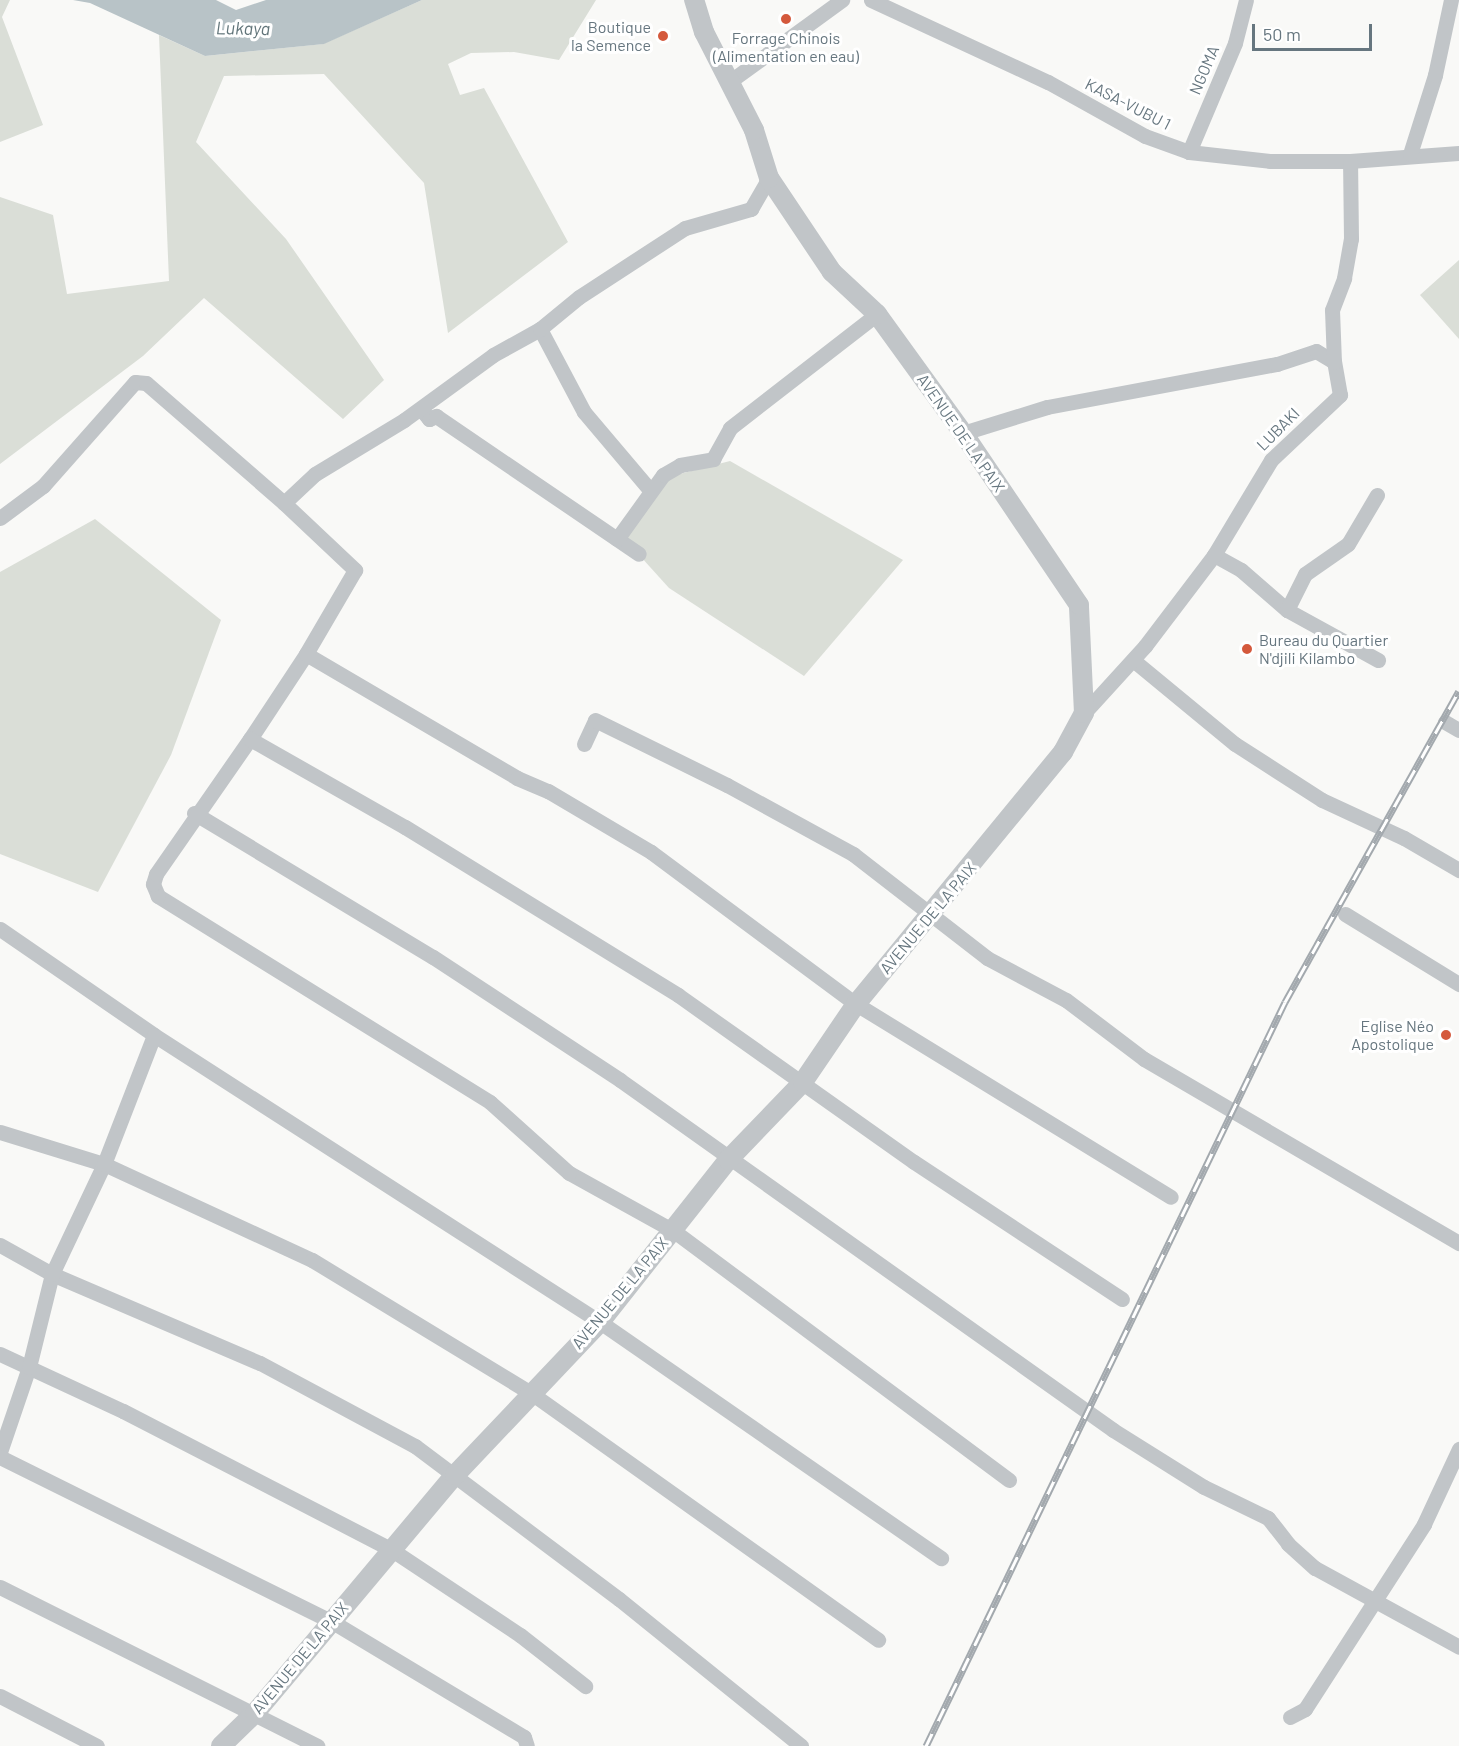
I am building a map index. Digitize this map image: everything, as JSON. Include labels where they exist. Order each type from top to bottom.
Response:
[{"type":"street","name":"AVENUE DE LA PAIX","points":[[221,1746],[255,1713],[455,1475],[600,1322],[728,1160],[803,1082],[856,1004],[1063,752],[1084,713],[1079,605],[963,433],[877,314],[832,272],[769,178],[754,130],[729,82],[694,0]]},
{"type":"street","points":[[729,82],[842,0]]},
{"type":"street","name":"KASA-VUBU 1","points":[[871,0],[1048,82],[1145,136],[1189,152],[1270,161],[1350,161],[1410,154],[1457,154]]},
{"type":"street","name":"NGOMA","points":[[1189,152],[1235,43],[1246,0]]},
{"type":"street","points":[[1410,154],[1435,75],[1451,0]]},
{"type":"street","name":"LUBAKI","points":[[1084,713],[1133,660],[1214,555],[1271,460],[1340,395],[1334,362],[1333,303],[1344,278],[1351,239],[1350,161]]},
{"type":"street","points":[[284,503],[315,474],[421,409],[493,355],[540,329],[579,297],[685,228],[751,208],[769,178]]},
{"type":"street","points":[[617,539],[650,490],[663,475],[680,465],[713,459],[730,428],[877,314]]},
{"type":"street","points":[[540,329],[584,412],[650,490]]},
{"type":"street","points":[[963,433],[1047,407],[1277,364],[1316,351],[1334,362]]},
{"type":"street","points":[[0,518],[43,486],[135,382],[146,383],[284,503],[355,570],[306,654],[250,739],[194,813],[156,874],[153,884],[158,896],[490,1102],[569,1173],[672,1230],[1009,1480]]},
{"type":"street","points":[[421,409],[429,419],[436,416],[639,554]]},
{"type":"street","points":[[1287,610],[1305,574],[1346,546],[1377,495]]},
{"type":"street","points":[[1214,555],[1240,570],[1287,610],[1378,660]]},
{"type":"street","points":[[306,654],[517,778],[548,791],[651,852],[856,1004],[1171,1197]]},
{"type":"street","points":[[1133,660],[1235,744],[1322,800],[1404,838],[1459,870]]},
{"type":"street","points":[[584,744],[595,720],[727,785],[853,855],[987,958],[1066,1000],[1144,1059],[1459,1243]]},
{"type":"street","points":[[1445,722],[1459,730]]},
{"type":"street","points":[[250,739],[405,826],[678,995],[914,1162],[1122,1299]]},
{"type":"street","points":[[194,813],[433,957],[620,1080],[728,1160],[1113,1430],[1204,1487],[1268,1518],[1288,1544],[1315,1568],[1375,1598],[1459,1647]]},
{"type":"street","points":[[1345,914],[1459,984]]},
{"type":"street","points":[[0,929],[154,1035],[600,1322],[940,1558]]},
{"type":"street","points":[[0,1452],[29,1367],[52,1274],[104,1164],[154,1035]]},
{"type":"street","points":[[0,1132],[104,1164],[312,1260],[531,1393],[878,1640]]},
{"type":"street","points":[[0,1245],[52,1274],[260,1363],[415,1446],[619,1599],[801,1746]]},
{"type":"street","points":[[0,1354],[123,1411],[392,1550],[520,1635],[585,1686]]},
{"type":"street","points":[[1290,1717],[1305,1709],[1424,1524],[1459,1449]]},
{"type":"street","points":[[0,1457],[331,1621],[524,1737],[527,1746]]},
{"type":"street","points":[[0,1587],[317,1746]]},
{"type":"street","points":[[0,1695],[97,1746]]},
{"type":"shaded area","points":[[0,0],[10,0],[2,17],[43,125],[0,142]]},
{"type":"shaded area","points":[[422,0],[596,0],[559,60],[514,52],[471,53],[448,64],[460,95],[484,88],[568,242],[448,333],[424,183],[324,74],[224,76],[196,142],[286,239],[384,380],[343,419],[204,298],[143,356],[0,464],[0,197],[53,215],[67,294],[169,281],[159,35],[205,56],[323,44]]},
{"type":"shaded area","points":[[1459,260],[1459,339],[1420,295]]},
{"type":"shaded area","points":[[730,461],[903,560],[804,676],[669,588],[622,536],[664,478]]},
{"type":"shaded area","points":[[95,519],[221,620],[171,755],[98,892],[0,854],[0,572]]},
{"type":"water","name":"Lukaya","points":[[73,0],[216,0],[236,10],[266,0],[422,0],[324,44],[205,56],[90,3]]},
{"type":"railway","points":[[926,1746],[1285,1002],[1459,691]]},
{"type":"place","name":"Forrage Chinois (Alimentation en eau)","points":[[786,19]]},
{"type":"place","name":"Boutique la Semence","points":[[663,36]]},
{"type":"place","name":"Bureau du Quartier N'djili Kilambo","points":[[1247,649]]},
{"type":"place","name":"Eglise Néo Apostolique","points":[[1446,1035]]}]
